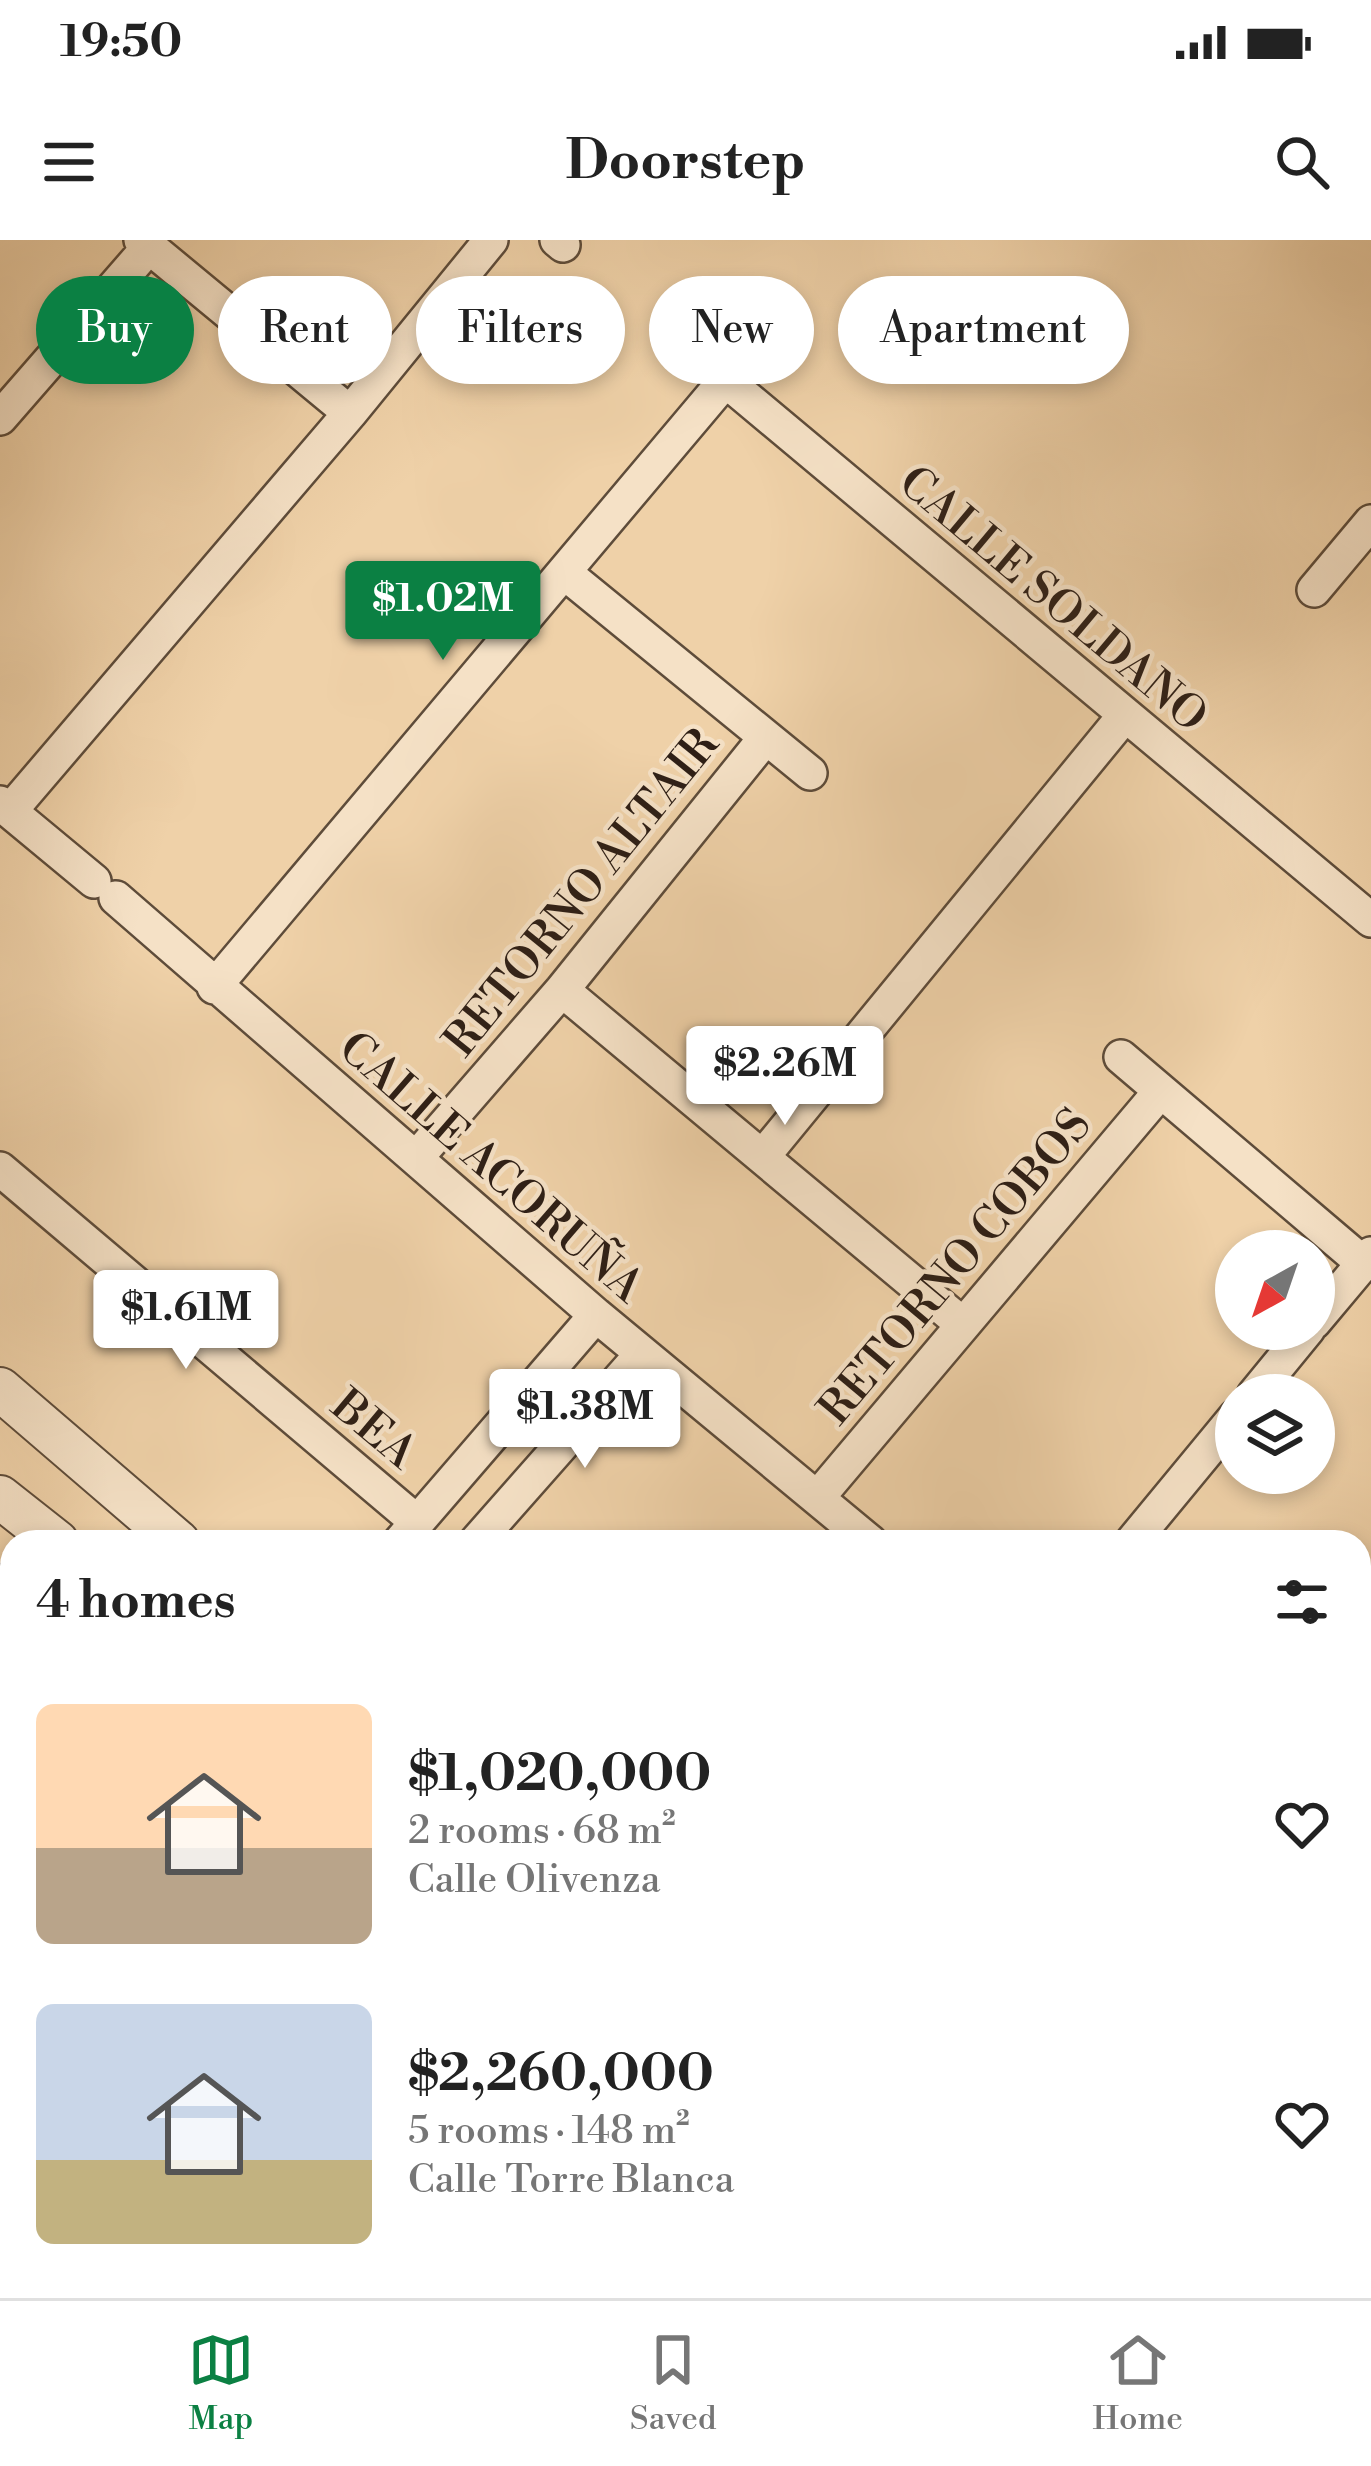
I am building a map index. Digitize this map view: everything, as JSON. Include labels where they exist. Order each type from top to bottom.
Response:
[{"type":"street","points":[[5,807],[350,413],[491,240]]},
{"type":"street","points":[[0,418],[145,243],[350,413]]},
{"type":"street","points":[[214,987],[722,384]]},
{"type":"street","name":"CALLE SOLDANO","points":[[726,384],[1371,920]]},
{"type":"street","points":[[1314,590],[1371,522]]},
{"type":"street","points":[[565,573],[810,773]]},
{"type":"street","points":[[764,1155],[1125,715]]},
{"type":"street","name":"RETORNO ALTAIR","points":[[417,1157],[562,990],[766,737]]},
{"type":"street","name":"CALLE ACORUÑA","points":[[5,807],[417,1157],[596,1316],[856,1530]]},
{"type":"street","points":[[562,990],[961,1323]]},
{"type":"street","points":[[1121,1057],[1159,1093],[1367,1258],[1335,1297]]},
{"type":"street","name":"RETORNO COBOS","points":[[818,1497],[1159,1093]]},
{"type":"street","name":"BEA","points":[[0,1169],[407,1530]]},
{"type":"street","points":[[411,1530],[596,1316]]},
{"type":"street","points":[[1271,1374],[1291,1350]]},
{"type":"street","points":[[487,1530],[642,1354]]},
{"type":"street","points":[[0,1389],[164,1530]]},
{"type":"street","points":[[1142,1530],[1215,1442]]},
{"type":"street","points":[[0,1496],[38,1530]]},
{"type":"street","points":[[1361,2298],[1371,2298]]}]
